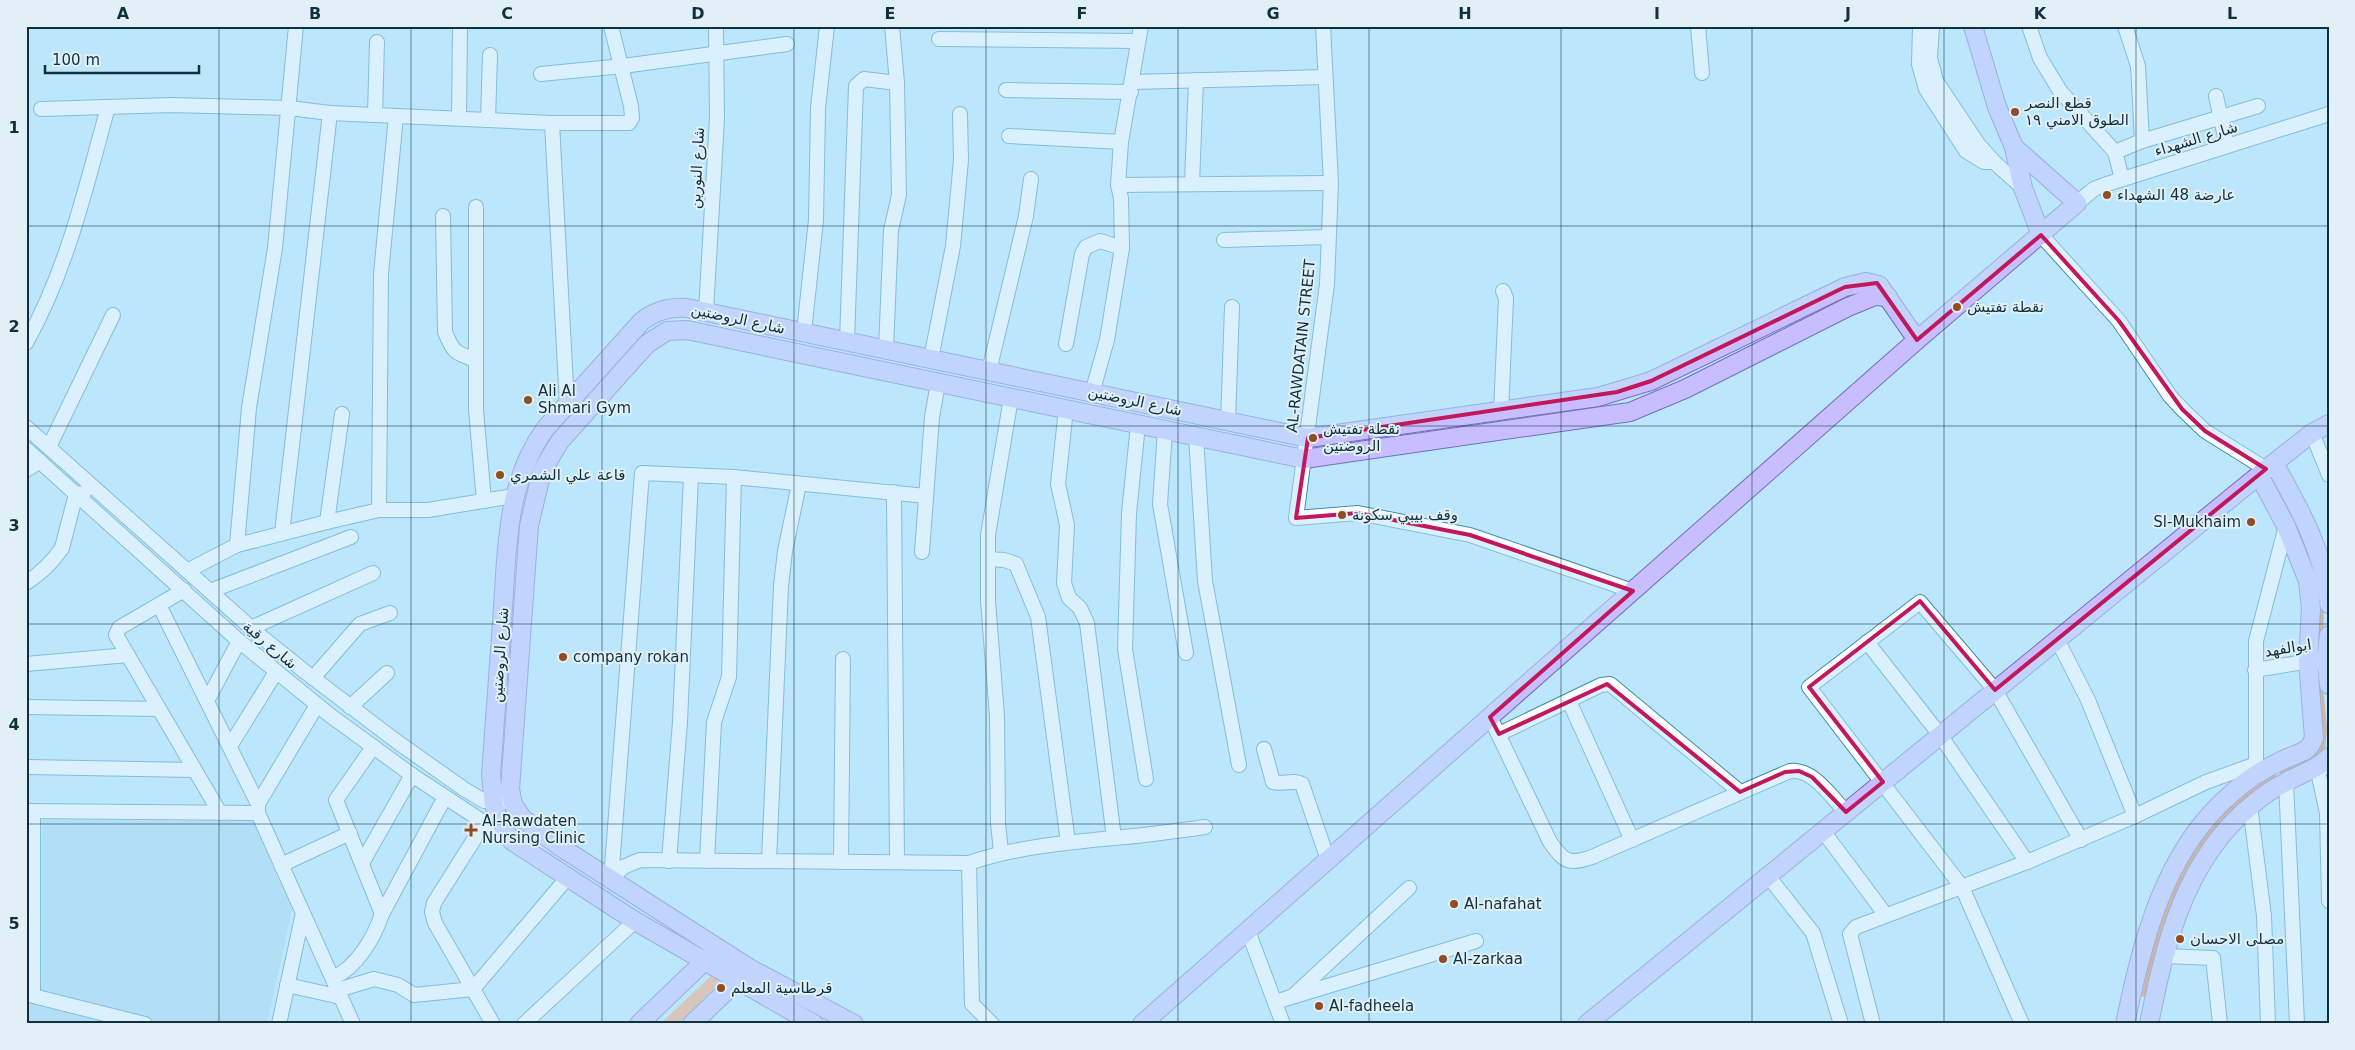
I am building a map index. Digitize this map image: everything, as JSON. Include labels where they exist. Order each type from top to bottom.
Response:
[{"type":"main road","points":[[1973,26],[1997,106],[2014,147],[2023,188],[2041,234]]},
{"type":"main road","points":[[1142,1024],[1917,340],[2077,203],[2014,147]]},
{"type":"main road","name":"شارع الروضتين","points":[[492,795],[507,551],[514,496],[532,449],[545,430],[647,317],[664,309],[688,308],[1308,438],[1598,397],[1651,381],[1854,284],[1874,282],[1888,297]]},
{"type":"main road","name":"شارع الروضتين","points":[[518,813],[510,789],[529,526],[536,489],[546,461],[560,441],[648,344],[667,331],[687,330],[1304,459],[1630,412],[1685,389],[1848,306],[1874,296],[1888,297]]},
{"type":"main road","points":[[1888,297],[1917,340]]},
{"type":"main road","points":[[1587,1024],[2266,469],[2312,432],[2329,424]]},
{"type":"main road","points":[[2125,1024],[2145,941],[2173,869],[2195,832],[2256,769],[2305,750],[2313,741],[2315,734],[2308,661],[2312,620],[2310,593],[2304,569],[2286,526],[2266,469]]},
{"type":"main road","points":[[2266,469],[2316,546],[2325,578],[2329,604]]},
{"type":"main road","points":[[2329,635],[2327,658],[2329,685]]},
{"type":"main road","points":[[2149,1024],[2164,956],[2184,896],[2201,862],[2224,831],[2250,806],[2286,782],[2325,763]]},
{"type":"main road","points":[[509,837],[492,795],[494,792],[500,795],[506,794],[510,789]]},
{"type":"main road","points":[[814,1024],[635,921],[568,878],[509,837],[504,826],[508,818],[518,813],[559,846],[718,948],[750,968],[854,1024]]},
{"type":"main road","points":[[639,1024],[718,948]]},
{"type":"main road","points":[[692,1024],[750,968]]},
{"type":"street","points":[[237,544],[249,408],[275,248],[296,26]]},
{"type":"street","points":[[459,118],[460,26]]},
{"type":"street","points":[[41,109],[171,105],[289,108],[330,113],[552,124],[629,122],[632,118],[631,106],[623,66],[611,26]]},
{"type":"street","name":"شارع النورين","points":[[706,312],[718,52],[716,26]]},
{"type":"street","points":[[804,332],[816,220],[818,108],[827,26]]},
{"type":"street","points":[[886,350],[891,230],[899,194],[897,83],[892,26]]},
{"type":"street","points":[[1092,392],[1107,340],[1122,248],[1121,198],[1118,185],[1121,142],[1141,26]]},
{"type":"street","name":"AL-RAWDATAIN STREET","points":[[1323,26],[1331,183],[1327,284],[1296,518],[1358,513],[1470,535],[1633,591]]},
{"type":"street","points":[[1698,26],[1702,73]]},
{"type":"street","points":[[1920,26],[1919,64],[1926,89],[1966,151],[1984,162],[1994,162]]},
{"type":"street","points":[[1932,26],[1930,58],[1936,81],[1978,144],[1994,162],[2023,188]]},
{"type":"street","points":[[2029,26],[2040,58],[2060,91],[2115,152],[2122,179]]},
{"type":"street","points":[[2125,26],[2138,66],[2142,141]]},
{"type":"street","points":[[939,39],[1138,41]]},
{"type":"street","points":[[375,115],[377,42]]},
{"type":"street","points":[[541,74],[623,66],[787,44]]},
{"type":"street","points":[[488,120],[490,55]]},
{"type":"street","points":[[1006,90],[1131,87],[1196,80],[1325,77]]},
{"type":"street","points":[[847,341],[856,86],[864,79],[897,83]]},
{"type":"street","points":[[1192,184],[1196,80]]},
{"type":"street","points":[[2216,96],[2227,146]]},
{"type":"street","points":[[2115,152],[2142,141],[2258,106]]},
{"type":"street","points":[[26,342],[55,281],[76,226],[108,107]]},
{"type":"street","points":[[282,533],[330,113]]},
{"type":"street","points":[[931,359],[953,246],[961,160],[960,114]]},
{"type":"street","name":"شارع الشهداء","points":[[2077,203],[2094,189],[2122,179],[2329,114]]},
{"type":"street","points":[[379,510],[381,274],[396,116]]},
{"type":"street","points":[[552,124],[567,405]]},
{"type":"street","points":[[1009,136],[1121,142]]},
{"type":"street","points":[[989,371],[1026,216],[1031,179]]},
{"type":"street","points":[[1118,185],[1331,183]]},
{"type":"street","points":[[476,207],[476,410],[484,501]]},
{"type":"street","points":[[443,216],[445,332],[452,349],[459,355],[476,360]]},
{"type":"street","points":[[2041,234],[2119,321],[2164,388],[2182,409],[2205,430],[2266,469]]},
{"type":"street","points":[[1224,240],[1328,237]]},
{"type":"street","points":[[1066,344],[1082,254],[1086,247],[1100,241],[1122,248]]},
{"type":"street","points":[[1500,412],[1506,298],[1503,291]]},
{"type":"street","points":[[1228,421],[1232,307]]},
{"type":"street","points":[[49,447],[113,315]]},
{"type":"street","points":[[922,552],[932,417],[938,383]]},
{"type":"street","points":[[1001,852],[998,823],[997,716],[988,601],[988,559],[989,526],[1011,398]]},
{"type":"street","points":[[1066,410],[1058,484],[1067,525],[1064,583],[1069,598],[1080,608],[1087,624],[1114,838]]},
{"type":"street","points":[[327,522],[342,414]]},
{"type":"street","points":[[1138,424],[1129,513],[1125,649],[1146,779]]},
{"type":"street","name":"شارع رقية","points":[[26,427],[251,628],[313,678],[396,741],[470,793],[484,801],[492,795],[518,813]]},
{"type":"street","points":[[1165,430],[1160,504],[1186,654]]},
{"type":"street","points":[[2312,432],[2329,475]]},
{"type":"street","points":[[1196,437],[1205,581],[1239,765]]},
{"type":"street","name":"شارع رقية","points":[[26,449],[239,640],[317,706],[384,756],[444,797],[509,837]]},
{"type":"street","points":[[26,470],[40,461]]},
{"type":"street","points":[[611,880],[642,474],[734,477],[926,496]]},
{"type":"street","points":[[669,861],[680,722],[691,476]]},
{"type":"street","points":[[707,861],[714,722],[729,677],[734,477]]},
{"type":"street","points":[[26,583],[46,569],[62,548],[76,494],[86,491],[87,481]]},
{"type":"street","points":[[769,861],[781,586],[785,551],[799,484]]},
{"type":"street","points":[[894,492],[897,862]]},
{"type":"street","points":[[187,571],[237,544],[379,510],[428,510],[514,496]]},
{"type":"street","points":[[108,524],[107,518],[109,513],[115,510],[121,511]]},
{"type":"street","points":[[1873,1024],[1850,934],[1862,923],[1962,888],[2081,840],[2206,782],[2256,769],[2256,642],[2258,626],[2286,526]]},
{"type":"street","points":[[210,591],[351,537]]},
{"type":"street","points":[[988,559],[1004,560],[1016,564],[1038,617],[1068,842]]},
{"type":"street","points":[[251,628],[372,573]]},
{"type":"street","points":[[184,590],[117,630],[116,636],[220,813]]},
{"type":"street","points":[[2022,1024],[1962,888],[1809,687],[1920,602],[1995,690],[2081,840]]},
{"type":"street","points":[[159,605],[230,746],[281,865],[353,1024]]},
{"type":"street","points":[[313,678],[360,624],[390,613]]},
{"type":"street","points":[[2057,639],[2088,700],[2135,816]]},
{"type":"street","points":[[207,701],[239,640]]},
{"type":"street","points":[[1867,642],[1940,735],[2027,862]]},
{"type":"street","points":[[26,664],[128,656]]},
{"type":"street","name":"ابوالفهد","points":[[2255,670],[2327,658]]},
{"type":"street","points":[[840,862],[843,659]]},
{"type":"street","points":[[230,746],[276,672]]},
{"type":"street","points":[[350,707],[387,673]]},
{"type":"street","points":[[1498,734],[1604,684],[1610,684],[1740,792]]},
{"type":"street","points":[[1569,701],[1632,840]]},
{"type":"street","points":[[258,809],[317,706]]},
{"type":"street","points":[[26,707],[159,709]]},
{"type":"street","points":[[1490,717],[1550,842],[1562,857],[1572,862],[1581,861],[1632,840],[1785,772],[1799,771],[1812,777],[1846,812]]},
{"type":"street","points":[[384,756],[391,757],[396,753],[398,747],[396,741]]},
{"type":"street","points":[[373,748],[336,800],[382,914]]},
{"type":"street","points":[[1264,749],[1273,782],[1279,784],[1299,782],[1302,784],[1328,860]]},
{"type":"street","points":[[2325,763],[2329,901]]},
{"type":"street","points":[[26,767],[194,770]]},
{"type":"street","points":[[362,863],[412,775]]},
{"type":"street","points":[[2286,782],[2296,1024]]},
{"type":"street","points":[[337,988],[340,975],[366,948],[376,931],[382,914],[444,797]]},
{"type":"street","points":[[2250,806],[2264,916],[2268,1024]]},
{"type":"street","points":[[146,1024],[33,996],[30,920],[30,811],[220,813],[258,809]]},
{"type":"street","points":[[485,822],[432,908],[435,922],[493,1024]]},
{"type":"street","points":[[611,880],[618,871],[634,862],[969,863],[1001,852],[1035,849],[1068,842],[1205,827]]},
{"type":"street","points":[[1823,831],[1885,914]]},
{"type":"street","points":[[281,865],[350,833]]},
{"type":"street","points":[[969,863],[972,1004],[992,1024]]},
{"type":"street","points":[[1768,876],[1812,933],[1841,1024]]},
{"type":"street","points":[[287,985],[337,988],[374,979],[398,985],[414,995],[473,989],[568,878]]},
{"type":"street","points":[[1290,998],[1409,888]]},
{"type":"street","points":[[279,1024],[303,913]]},
{"type":"street","points":[[524,1024],[635,921]]},
{"type":"street","points":[[1248,931],[1283,1024]]},
{"type":"street","points":[[1275,1002],[1476,941]]},
{"type":"street","points":[[2164,956],[2213,958],[2220,1024]]},
{"type":"highlighted area","points":[[2041,235],[2119,321],[2182,409],[2205,431],[2266,469],[1995,690],[1920,601],[1809,687],[1883,782],[1846,812],[1812,777],[1799,771],[1785,772],[1740,792],[1607,684],[1499,734],[1490,717],[1633,591],[1470,535],[1358,513],[1296,518],[1308,438],[1617,392],[1651,381],[1845,287],[1877,283],[1917,340]]},
{"type":"shaded area","points":[[2281,490],[2311,548],[2324,608],[2323,651],[2317,652],[2316,580],[2313,569],[2276,492]]},
{"type":"shaded area","points":[[2321,664],[2327,729],[2325,750],[2317,757],[2281,775],[2278,769],[2308,755],[2316,665]]},
{"type":"shaded area","points":[[2274,772],[2277,777],[2223,822],[2202,846],[2172,909],[2146,997],[2139,996],[2162,915],[2186,857],[2212,821],[2243,794]]},
{"type":"shaded area","points":[[42,820],[255,821],[292,909],[267,1024],[26,1024],[26,997],[39,994]]},
{"type":"shaded area","points":[[711,976],[718,979],[716,986],[678,1024],[660,1024]]},
{"type":"place","name":"قطع النصر الطوق الامني ۱۹","points":[[2015,112]]},
{"type":"place","name":"عارضة 48 الشهداء","points":[[2107,195]]},
{"type":"place","name":"نقطة تفتيش","points":[[1957,307]]},
{"type":"place","name":"Ali Al Shmari Gym","points":[[528,400]]},
{"type":"place","name":"نقطة تفتيش الروضتين","points":[[1313,438]]},
{"type":"place","name":"قاعة علي الشمري","points":[[500,475]]},
{"type":"place","name":"وقف بيبي سكونة","points":[[1342,515]]},
{"type":"place","name":"Sl-Mukhaim","points":[[2251,522]]},
{"type":"place","name":"company rokan","points":[[563,657]]},
{"type":"place","name":"Al-Rawdaten Nursing Clinic","points":[[471,830]]},
{"type":"place","name":"Al-nafahat","points":[[1454,904]]},
{"type":"place","name":"مصلى الاحسان","points":[[2180,939]]},
{"type":"place","name":"Al-zarkaa","points":[[1443,959]]},
{"type":"place","name":"قرطاسية المعلم","points":[[721,988]]},
{"type":"place","name":"Al-fadheela","points":[[1319,1006]]}]
